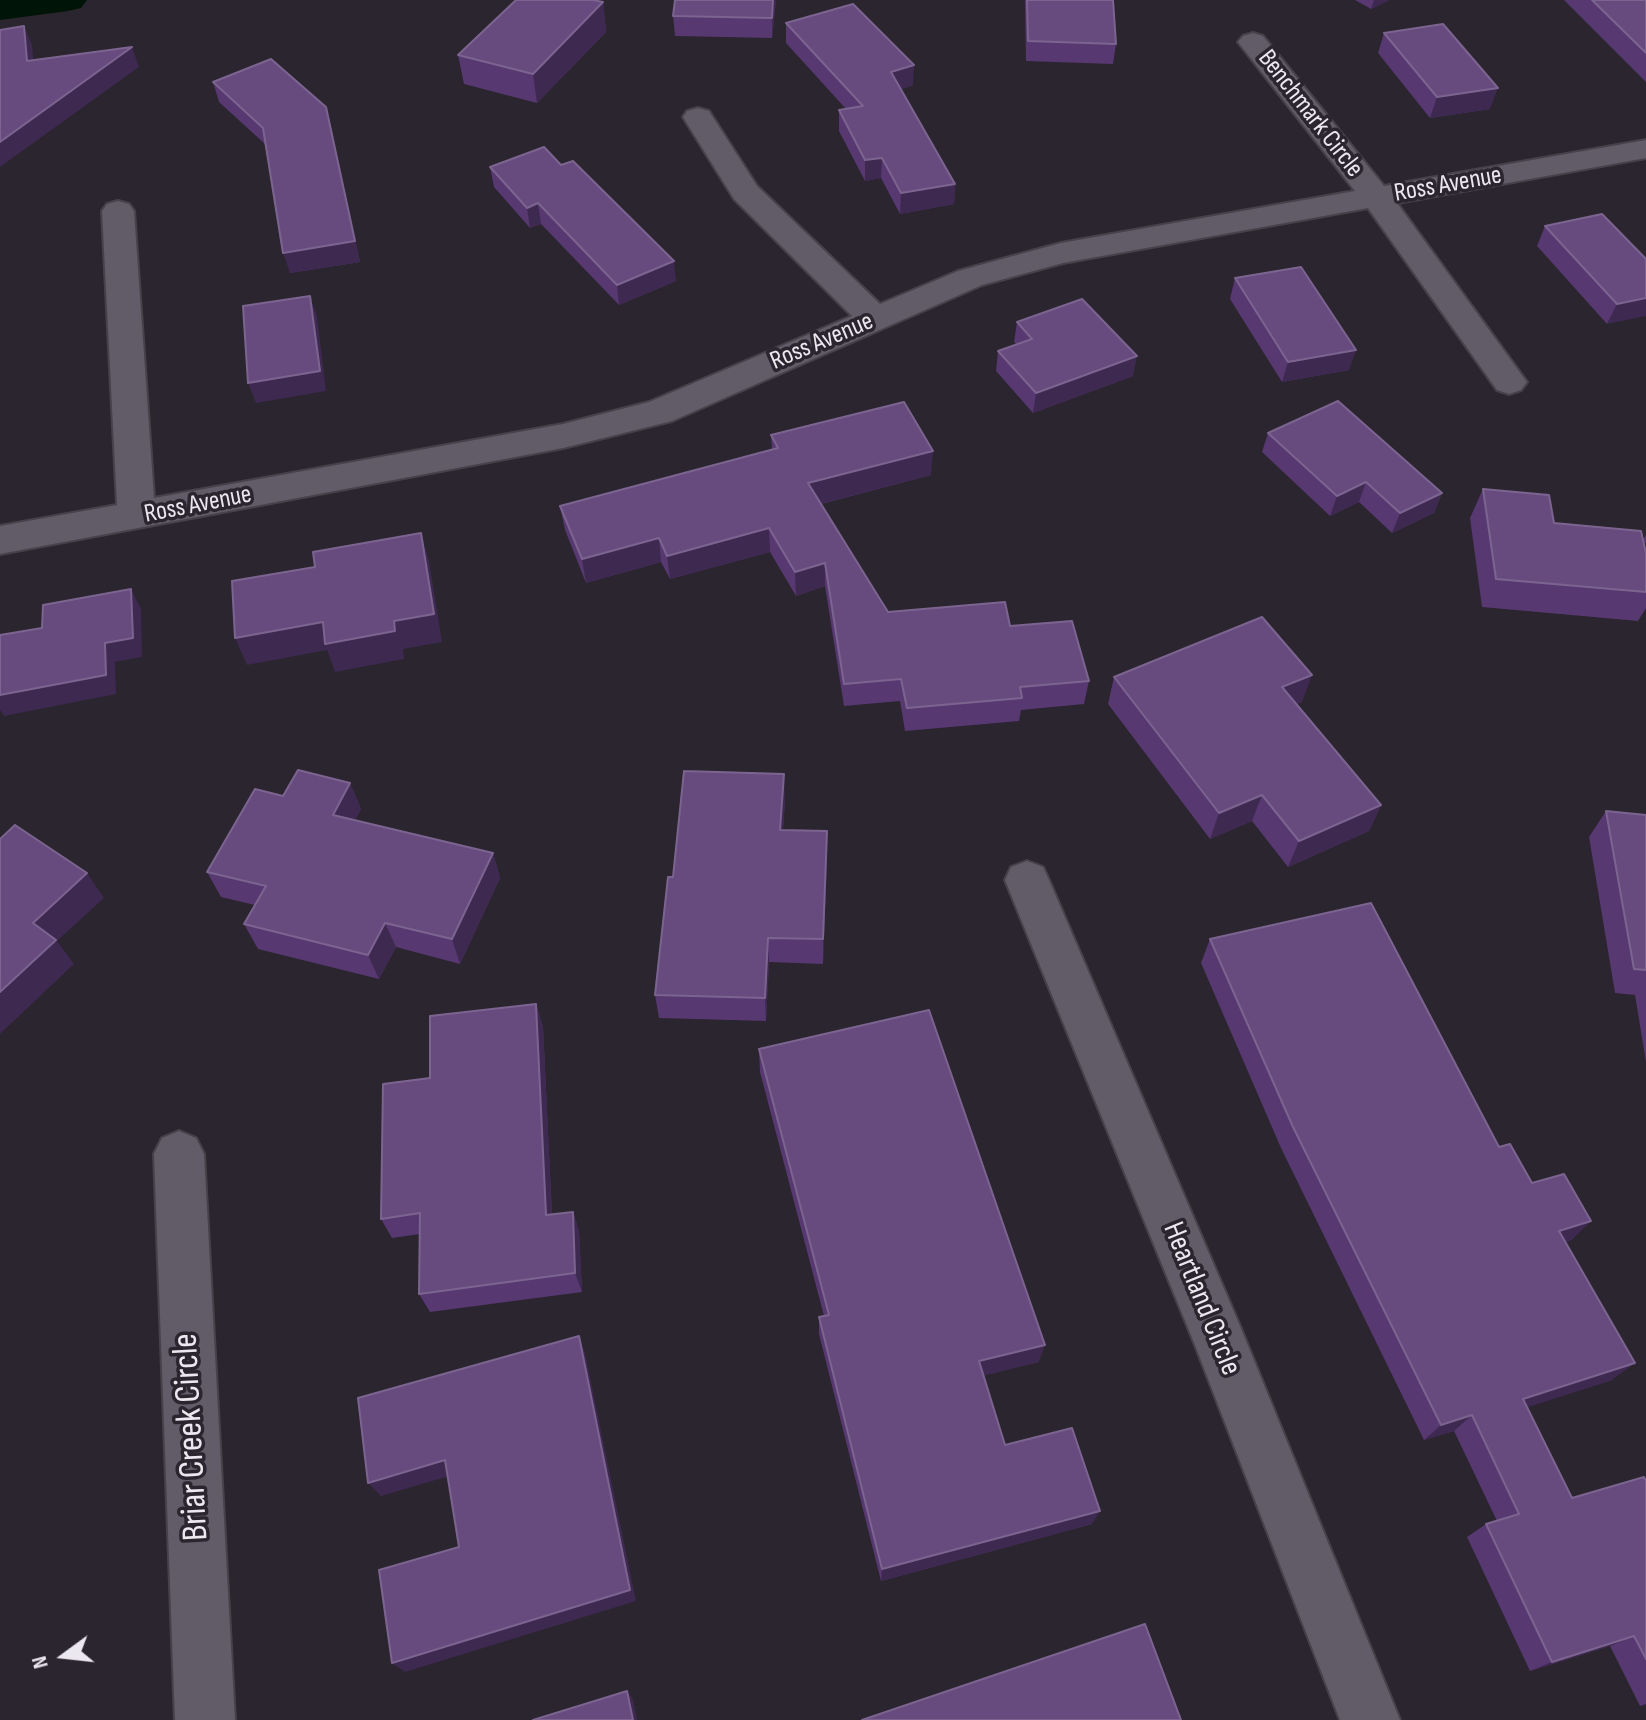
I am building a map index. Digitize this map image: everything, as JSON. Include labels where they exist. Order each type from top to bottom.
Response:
[{"type":"street","name":"Benchmark Circle","points":[[1253,42],[1377,198],[1509,382]]},
{"type":"street","points":[[698,117],[745,192],[875,319]]},
{"type":"street","name":"Ross Avenue","points":[[0,540],[563,436],[659,412],[970,278],[1061,253],[1646,149]]},
{"type":"street","points":[[118,211],[136,516]]},
{"type":"street","name":"Heartland Circle","points":[[1027,880],[1221,1345],[1370,1720]]},
{"type":"street","name":"Briar Creek Circle","points":[[179,1154],[205,1720]]},
{"type":"building","points":[[516,0],[603,2],[533,74],[458,55]]},
{"type":"building","points":[[675,0],[773,0],[772,18],[673,16]]},
{"type":"building","points":[[1027,0],[1113,0],[1116,44],[1028,41]]},
{"type":"building","points":[[1592,0],[1646,0],[1646,53]]},
{"type":"building","points":[[853,4],[914,65],[891,72],[955,184],[901,193],[882,158],[865,160],[839,110],[863,106],[786,23]]},
{"type":"building","points":[[1443,24],[1498,88],[1437,97],[1384,33]]},
{"type":"building","points":[[24,26],[27,61],[132,47],[0,142],[0,30]]},
{"type":"building","points":[[271,59],[326,107],[355,241],[283,253],[263,128],[213,82]]},
{"type":"building","points":[[544,147],[561,165],[573,161],[674,261],[617,285],[538,203],[527,208],[490,167]]},
{"type":"building","points":[[1602,214],[1646,259],[1646,298],[1617,304],[1545,226]]},
{"type":"building","points":[[1301,267],[1356,350],[1288,362],[1235,278]]},
{"type":"building","points":[[310,296],[320,371],[248,383],[243,306]]},
{"type":"building","points":[[1082,299],[1137,356],[1036,393],[998,351],[1032,339],[1017,322]]},
{"type":"building","points":[[1338,401],[1442,493],[1400,513],[1366,482],[1337,496],[1268,433]]},
{"type":"building","points":[[904,402],[933,451],[808,483],[888,612],[1005,602],[1010,626],[1072,621],[1089,681],[1020,687],[1022,698],[907,708],[901,679],[844,684],[825,563],[795,572],[769,528],[667,556],[659,538],[582,559],[560,506],[778,448],[771,435]]},
{"type":"building","points":[[1483,489],[1549,495],[1554,523],[1641,531],[1646,553],[1646,592],[1496,579]]},
{"type":"building","points":[[421,533],[434,614],[394,621],[395,631],[325,644],[323,622],[235,638],[232,581],[315,567],[313,552]]},
{"type":"building","points":[[131,589],[133,638],[105,643],[106,675],[0,695],[0,635],[42,628],[43,605]]},
{"type":"building","points":[[1262,617],[1312,675],[1282,687],[1381,805],[1299,841],[1262,795],[1219,813],[1114,677]]},
{"type":"building","points":[[298,770],[350,783],[333,815],[493,853],[452,939],[385,923],[368,955],[244,924],[266,886],[207,872],[255,789],[283,796]]},
{"type":"building","points":[[684,771],[784,774],[780,830],[827,831],[823,939],[768,938],[765,998],[655,995],[668,877],[673,877]]},
{"type":"building","points":[[1606,811],[1646,815],[1646,970],[1634,969]]},
{"type":"building","points":[[15,825],[87,873],[33,923],[56,940],[0,992],[0,839]]},
{"type":"building","points":[[1371,903],[1499,1147],[1510,1144],[1532,1183],[1564,1174],[1591,1221],[1559,1231],[1635,1363],[1523,1399],[1572,1498],[1644,1477],[1646,1481],[1646,1659],[1634,1636],[1552,1662],[1486,1524],[1519,1514],[1472,1415],[1441,1425],[1293,1127],[1210,939]]},
{"type":"building","points":[[536,1004],[546,1215],[573,1212],[575,1273],[419,1294],[420,1213],[381,1219],[383,1084],[430,1078],[430,1016]]},
{"type":"building","points":[[929,1010],[1045,1345],[979,1361],[1005,1445],[1072,1428],[1100,1511],[882,1569],[819,1317],[829,1315],[759,1049]]},
{"type":"building","points":[[579,1336],[630,1590],[392,1663],[379,1570],[459,1547],[445,1460],[368,1483],[358,1398]]},
{"type":"building","points":[[1145,1624],[1181,1720],[862,1720]]},
{"type":"building","points":[[627,1691],[633,1720],[533,1720]]},
{"type":"waterway","points":[[0,9],[68,0]]}]
